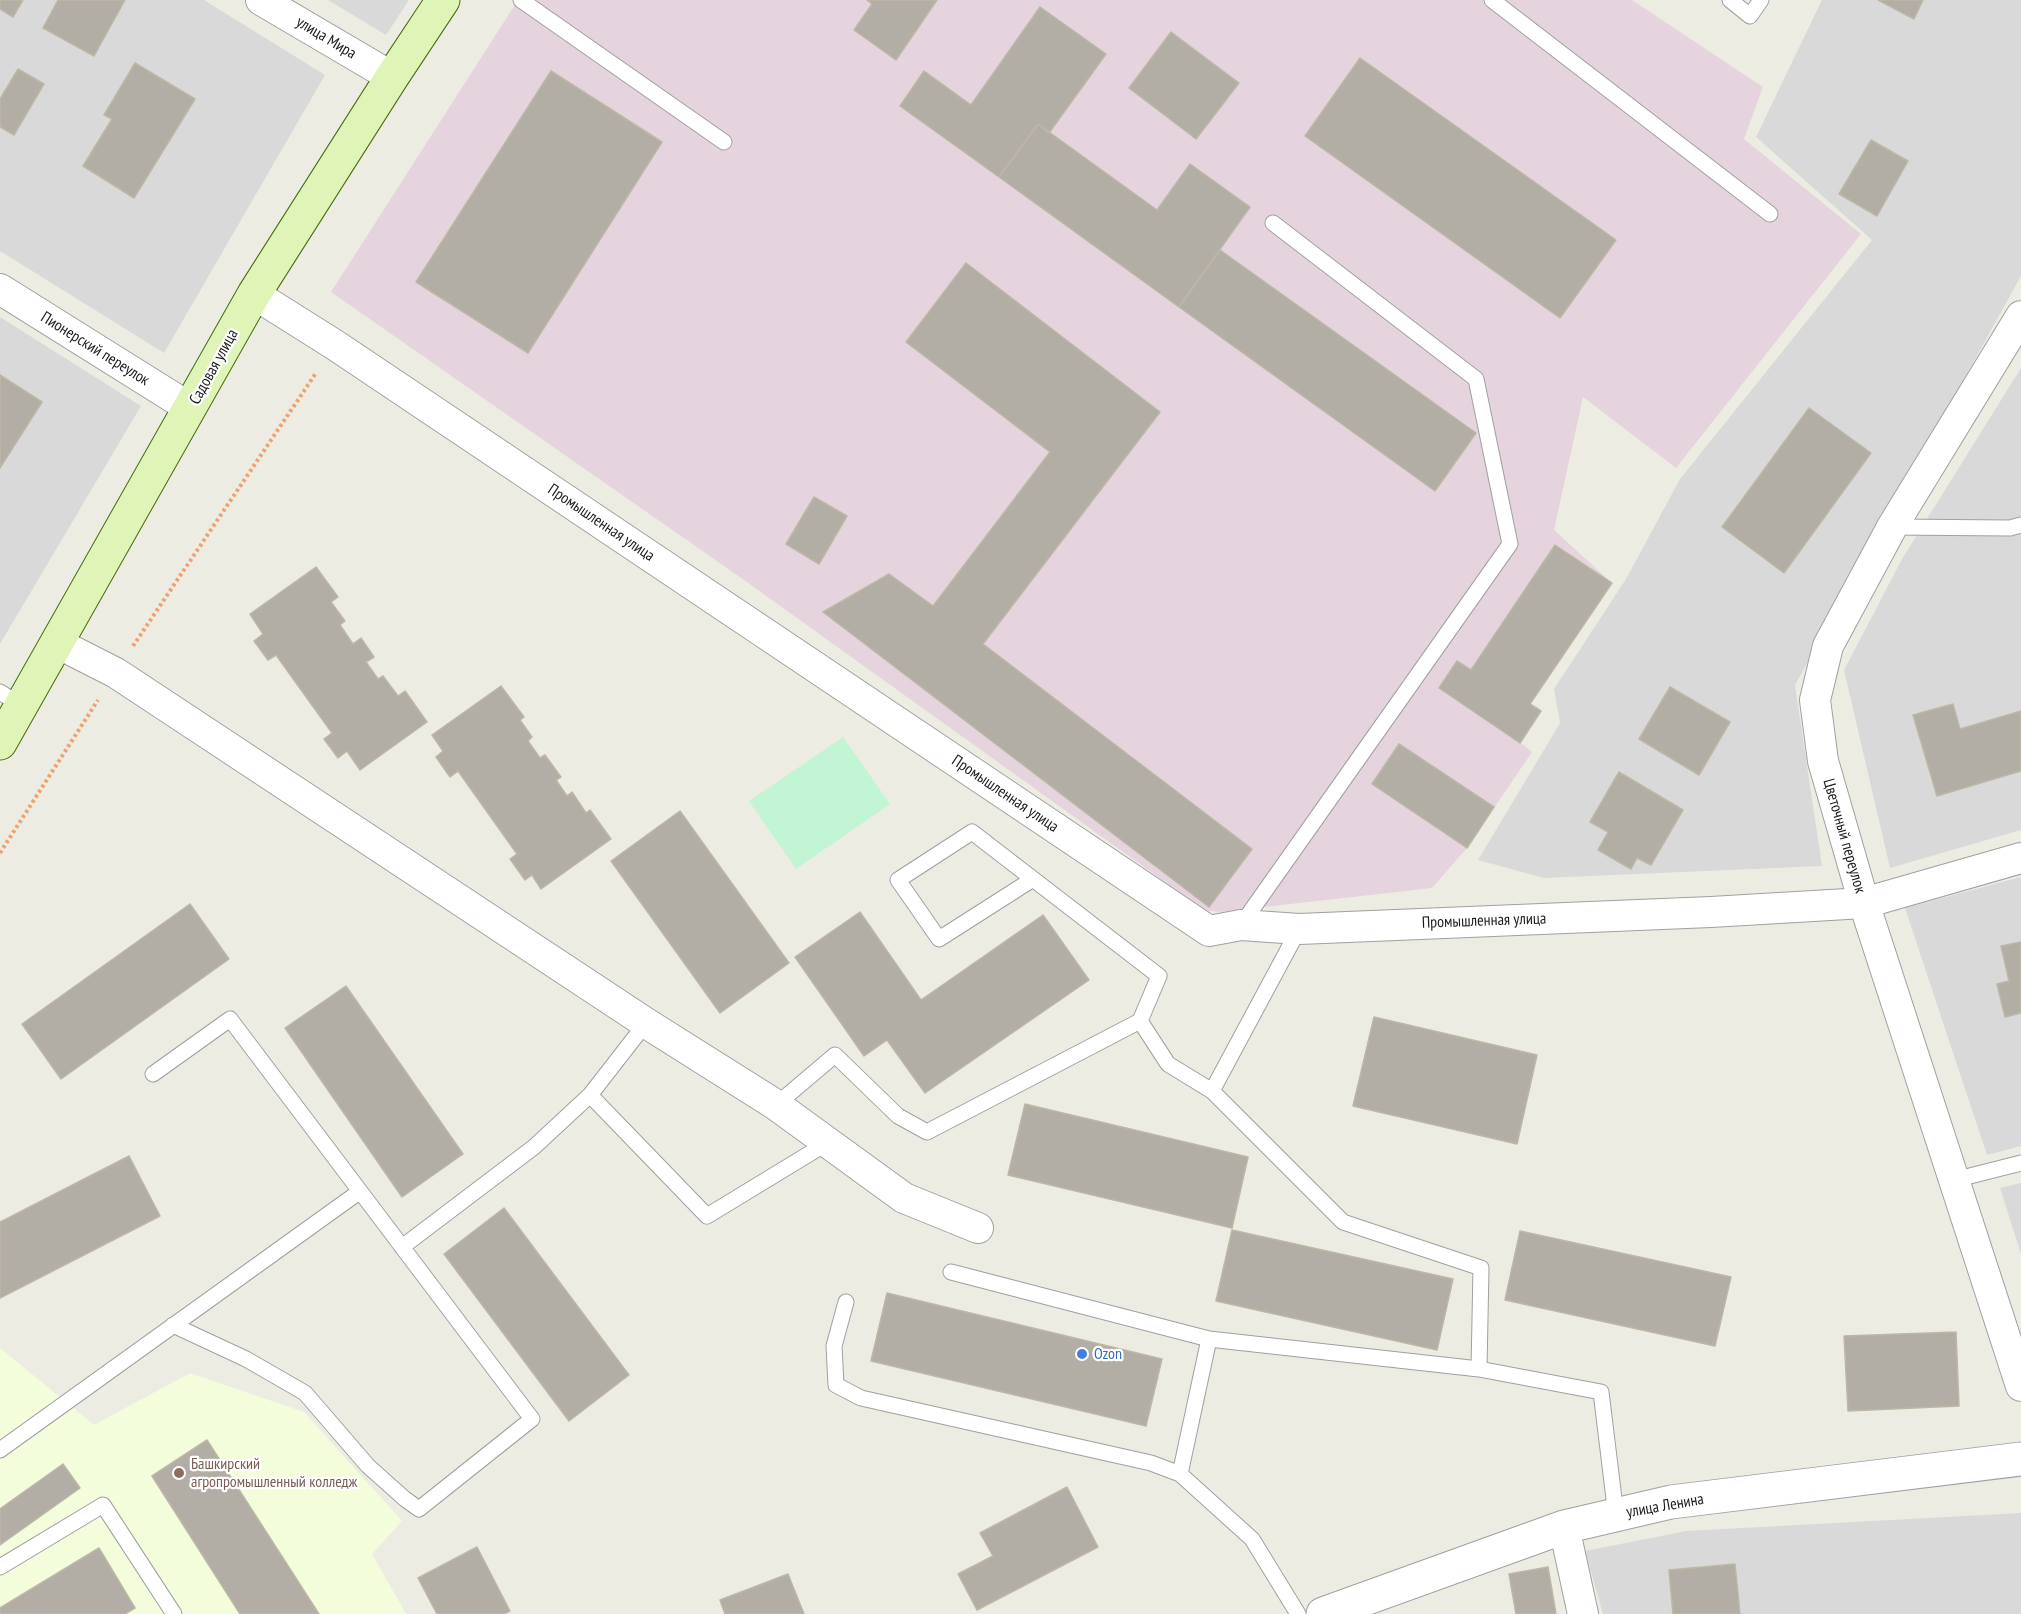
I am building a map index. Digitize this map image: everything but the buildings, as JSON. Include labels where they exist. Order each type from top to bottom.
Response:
[{"type":"main road","name":"Садовая улица","points":[[0,743],[11,699],[57,643],[254,294],[443,0]]},
{"type":"street","name":"улица Мира","points":[[261,0],[392,77]]},
{"type":"street","name":"Пионерский переулок","points":[[0,290],[190,408]]},
{"type":"street","name":"Промышленная улица","points":[[254,294],[335,345],[1209,931],[1241,925],[1299,929],[1711,912],[1864,903],[2021,858]]},
{"type":"street","name":"Цветочный переулок","points":[[2021,316],[1892,527],[1828,646],[1815,700],[1823,761],[1864,903],[2021,1386]]},
{"type":"street","points":[[57,643],[116,672],[646,1023],[776,1105],[904,1198],[978,1228]]},
{"type":"street","name":"улица Ленина","points":[[1323,1614],[1564,1527],[1671,1502],[2021,1459]]},
{"type":"street","points":[[1564,1527],[1583,1614]]},
{"type":"lane","points":[[521,0],[724,142]]},
{"type":"lane","points":[[1492,0],[1770,214]]},
{"type":"lane","points":[[1730,0],[1750,15],[1761,0]]},
{"type":"lane","points":[[1241,925],[1510,544],[1476,379],[1273,223]]},
{"type":"lane","points":[[1892,527],[2010,528],[2021,525]]},
{"type":"lane","points":[[776,1105],[835,1055],[898,1116],[927,1132],[1140,1021],[1160,976],[972,832],[898,880],[939,939],[1033,879]]},
{"type":"lane","points":[[1212,1091],[1299,929]]},
{"type":"lane","points":[[153,1074],[230,1019],[532,1419],[419,1509],[405,1500],[368,1466],[305,1393],[246,1359],[173,1325]]},
{"type":"lane","points":[[1140,1021],[1168,1064],[1212,1091],[1343,1222],[1481,1269],[1479,1369]]},
{"type":"lane","points":[[402,1247],[534,1147],[590,1095],[646,1023]]},
{"type":"lane","points":[[590,1095],[707,1216],[827,1143]]},
{"type":"lane","points":[[1954,1180],[2021,1163]]},
{"type":"lane","points":[[0,1450],[359,1192]]},
{"type":"lane","points":[[951,1272],[1209,1339],[1479,1369],[1601,1392],[1616,1515]]},
{"type":"lane","points":[[846,1302],[834,1346],[836,1385],[861,1398],[1151,1463],[1180,1474],[1252,1539],[1298,1614]]},
{"type":"lane","points":[[1180,1474],[1209,1339]]},
{"type":"lane","points":[[0,1567],[103,1505],[174,1614]]},
{"type":"path","points":[[0,854],[116,672],[335,345]]},
{"type":"shaded area","points":[[0,0],[204,0],[325,75],[164,353],[0,251]]},
{"type":"shaded area","points":[[328,0],[409,0],[386,35]]},
{"type":"shaded area","points":[[518,0],[1632,0],[1763,87],[1744,139],[1861,234],[1676,468],[1583,397],[1554,530],[1612,583],[1530,704],[1541,711],[1521,743],[1532,752],[1467,848],[1432,888],[1220,912],[1204,910],[744,580],[331,292]]},
{"type":"shaded area","points":[[1822,0],[2021,0],[2021,276],[1795,685],[1822,866],[1544,878],[1478,860],[1560,723],[1554,689],[1626,579],[1680,479],[1872,240],[1756,137]]},
{"type":"shaded area","points":[[0,317],[141,406],[0,644]]},
{"type":"shaded area","points":[[2021,368],[2021,830],[1890,868],[1844,670],[1902,559]]},
{"type":"shaded area","points":[[843,737],[890,804],[796,869],[749,801]]},
{"type":"shaded area","points":[[2021,877],[2021,1146],[1987,1155],[1905,908]]},
{"type":"shaded area","points":[[2021,1183],[2021,1254],[2000,1188]]},
{"type":"shaded area","name":"Башкирский агропромышленный колледж","points":[[0,1348],[94,1425],[190,1373],[304,1412],[402,1521],[372,1554],[406,1614],[0,1614]]},
{"type":"shaded area","points":[[2021,1513],[2021,1614],[1603,1614],[1585,1551],[1686,1531]]},
{"type":"place","name":"Ozon","points":[[1082,1354]]},
{"type":"place","name":"Башкирский агропромышленный колледж","points":[[179,1473]]}]
